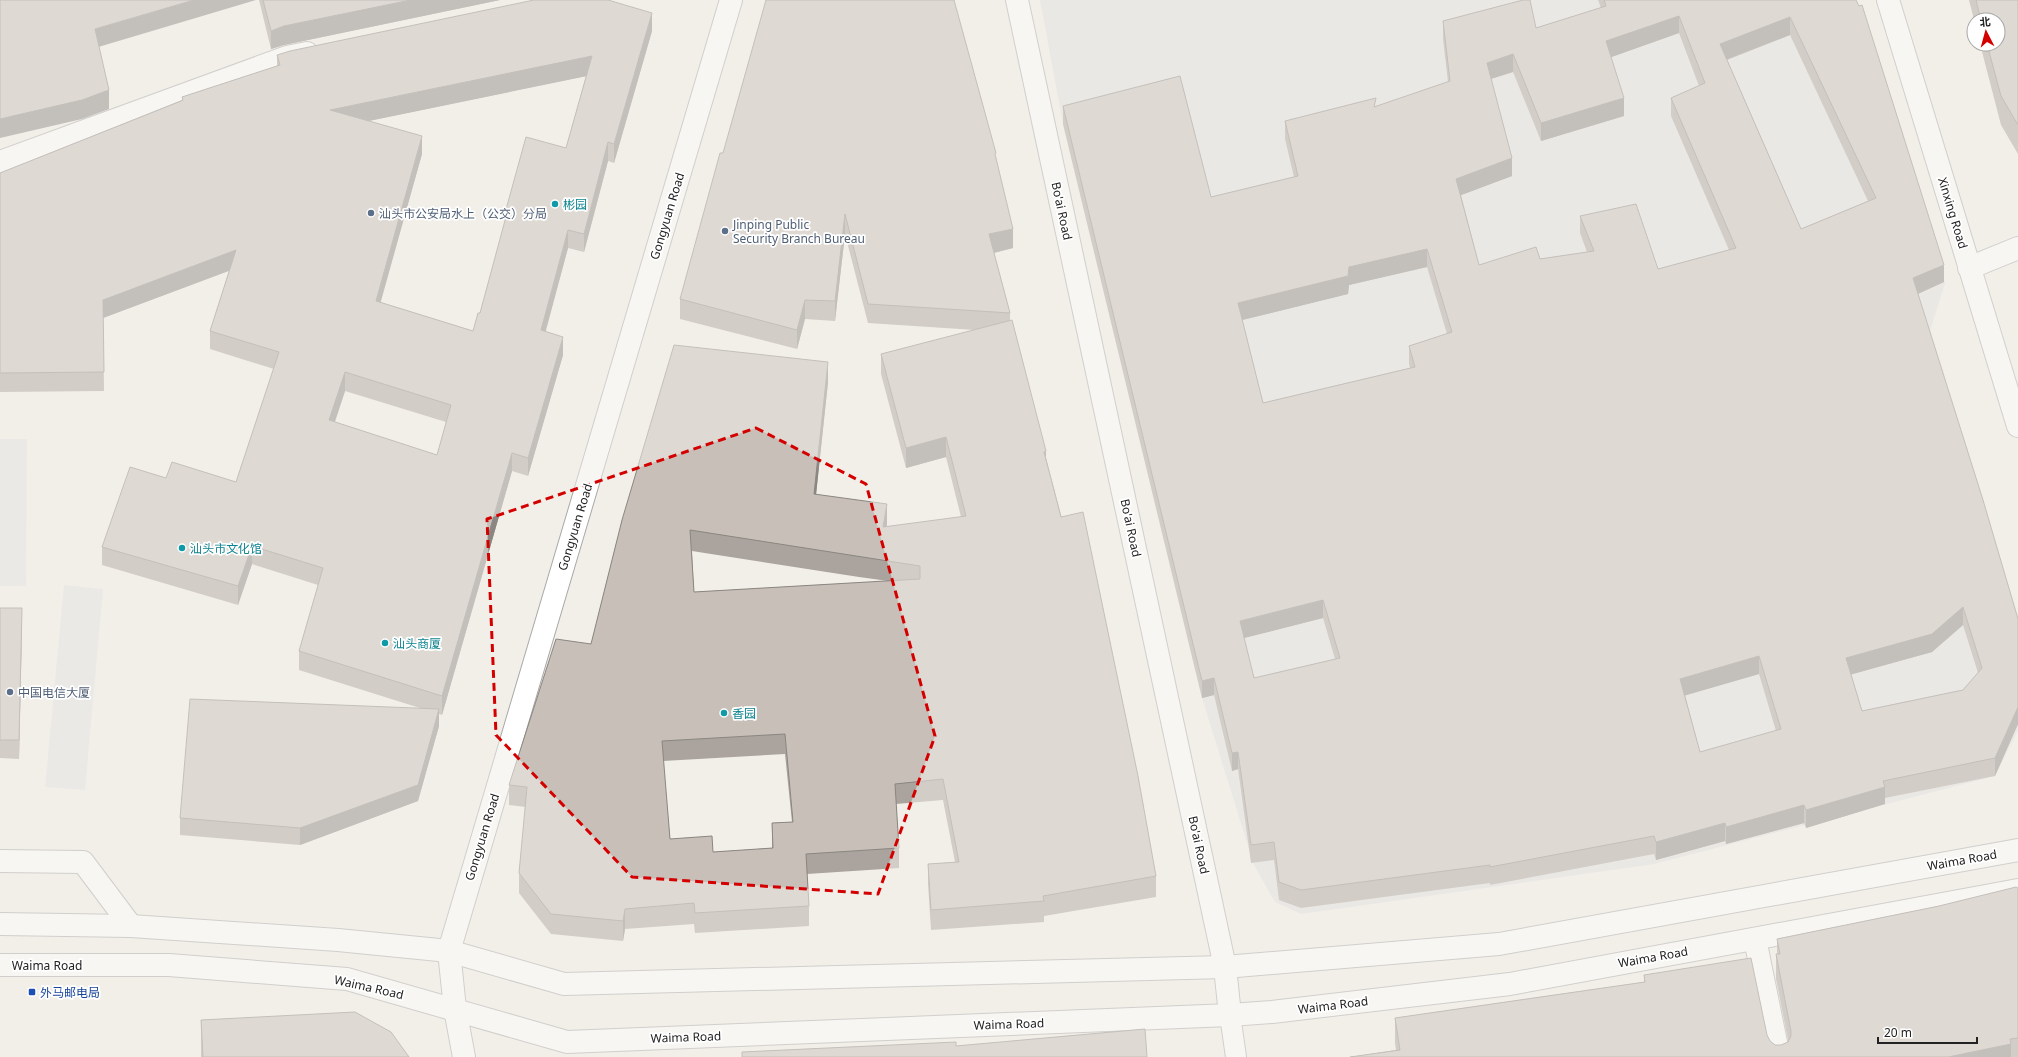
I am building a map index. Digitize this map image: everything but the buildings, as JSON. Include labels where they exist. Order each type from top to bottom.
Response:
[{"type":"street","name":"Gongyuan Road","points":[[464,1057],[455,1009],[448,951],[731,0]]},
{"type":"street","name":"Bo'ai Road","points":[[1017,0],[1225,967],[1236,1057]]},
{"type":"street","name":"Xinxing Road","points":[[1888,0],[2018,426]]},
{"type":"street","points":[[0,162],[287,57],[326,49]]},
{"type":"street","points":[[1969,268],[2018,248]]},
{"type":"street","name":"Waima Road","points":[[0,924],[131,926],[338,940],[448,951],[564,984],[1225,967],[1499,944],[2018,850]]},
{"type":"street","points":[[0,861],[83,862],[131,926]]},
{"type":"street","name":"Waima Road","points":[[0,965],[168,965],[347,979],[567,1042],[1230,1015],[1272,1012],[1510,984],[2018,890]]},
{"type":"street","points":[[1755,939],[1779,1057]]},
{"type":"highlighted area","points":[[756,428],[866,484],[935,736],[878,894],[632,877],[496,735],[487,519]]},
{"type":"shaded area","points":[[1040,0],[1852,0],[1945,283],[1930,331],[2018,616],[2018,730],[1995,776],[1654,864],[1301,914],[1275,902],[1254,865],[1202,698],[1063,124]]},
{"type":"shaded area","points":[[0,439],[27,439],[26,586],[0,586]]},
{"type":"shaded area","points":[[64,585],[103,589],[85,790],[45,787]]},
{"type":"place","name":"彬园","points":[[555,204]]},
{"type":"place","name":"汕头市公安局水上（公交）分局","points":[[371,213]]},
{"type":"place","name":"Jinping Public Security Branch Bureau","points":[[725,231]]},
{"type":"place","name":"汕头市文化馆","points":[[182,548]]},
{"type":"place","name":"汕头商厦","points":[[385,643]]},
{"type":"place","name":"中国电信大厦","points":[[10,692]]},
{"type":"place","name":"香园","points":[[724,713]]},
{"type":"place","name":"外马邮电局","points":[[32,992]]}]
